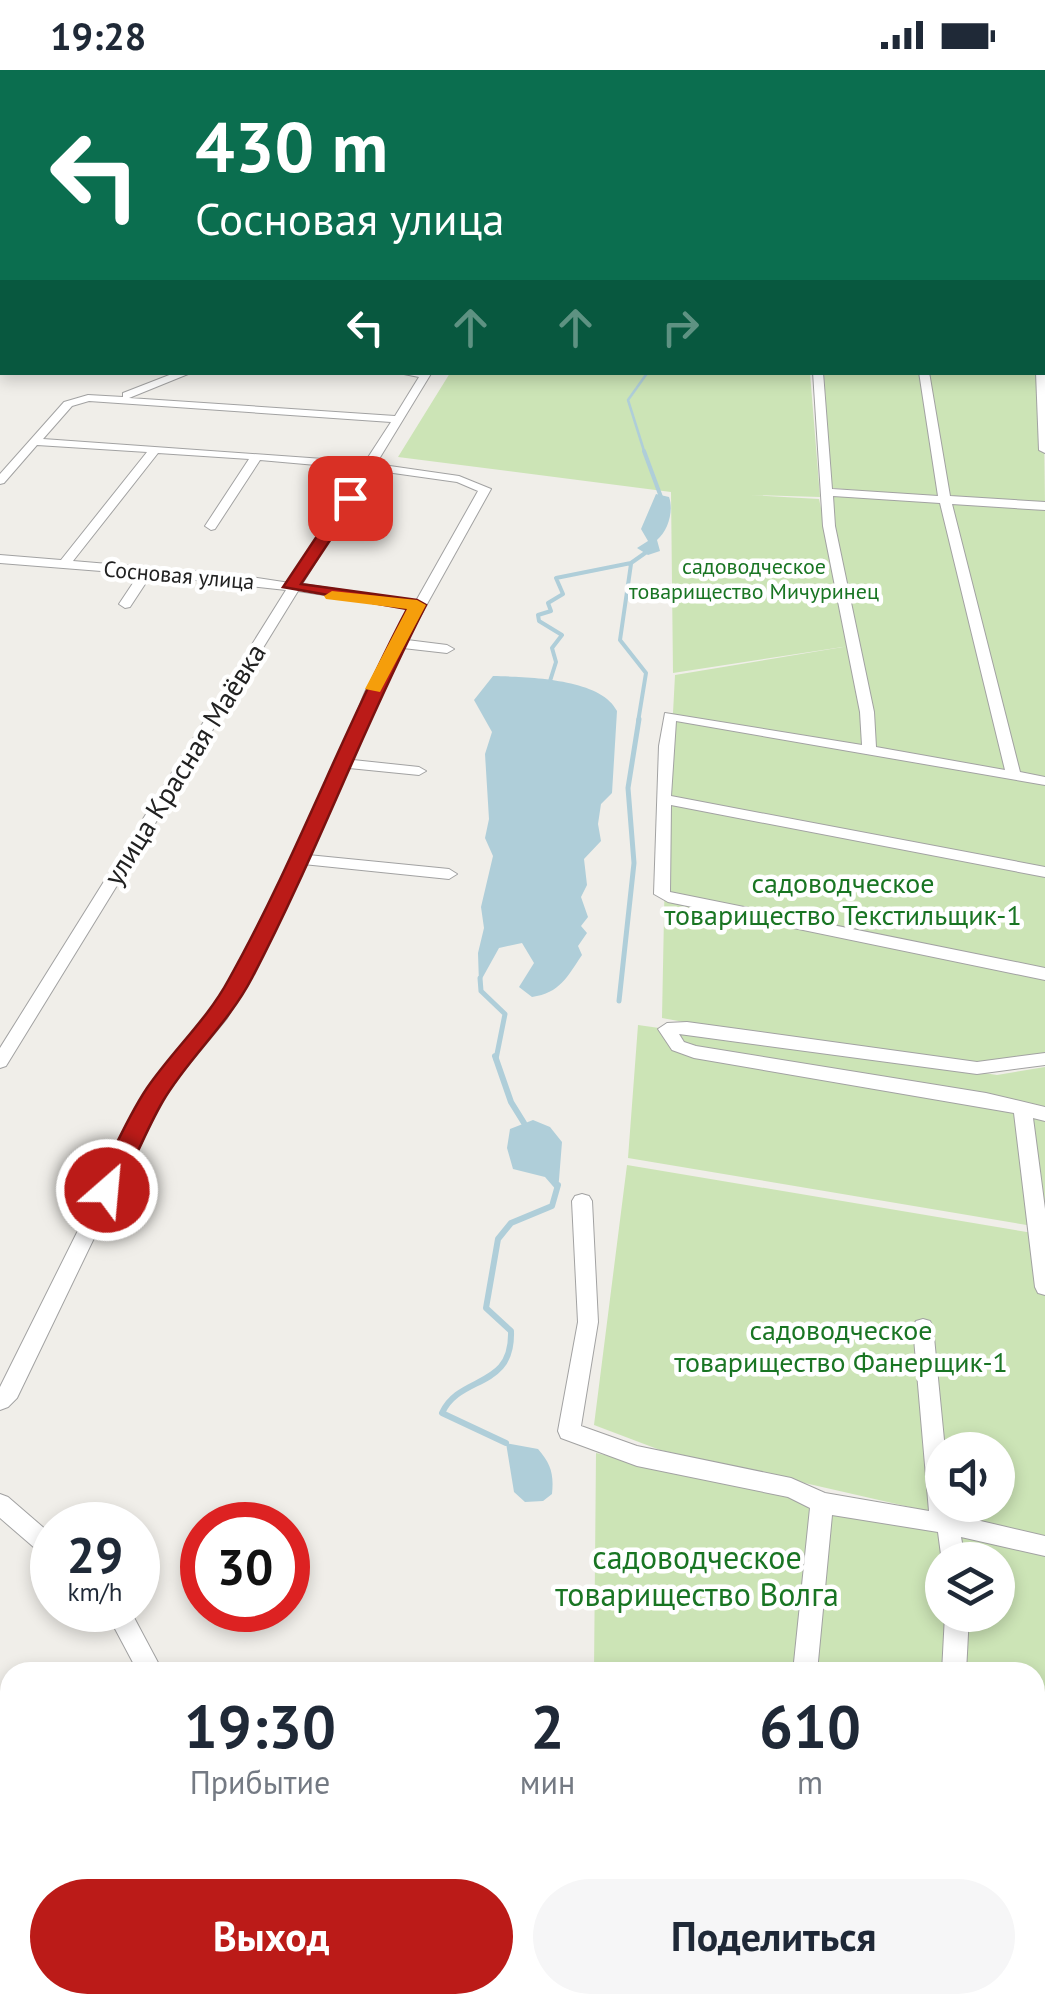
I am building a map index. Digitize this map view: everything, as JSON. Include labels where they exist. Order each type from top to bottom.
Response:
[{"type":"street","points":[[120,397],[180,375]]},
{"type":"street","name":"улица Красная Маёвка","points":[[0,1062],[425,375]]},
{"type":"street","points":[[818,375],[826,492],[868,712],[870,747]]},
{"type":"street","points":[[924,375],[945,500],[1013,773]]},
{"type":"street","points":[[1042,375],[1045,450]]},
{"type":"street","points":[[0,482],[75,400],[120,397],[397,419]]},
{"type":"street","points":[[0,1401],[9,1392],[155,1094],[218,1018],[299,859],[372,692],[417,605],[486,489],[462,478],[370,468],[36,442]]},
{"type":"street","points":[[66,564],[154,451]]},
{"type":"street","points":[[210,526],[255,459]]},
{"type":"street","points":[[826,492],[1045,506]]},
{"type":"street","name":"Сосновая улица","points":[[0,559],[291,587],[417,605]]},
{"type":"street","points":[[125,604],[147,572]]},
{"type":"street","points":[[398,643],[447,649]]},
{"type":"street","points":[[1045,780],[870,747],[670,716],[667,800],[662,813],[662,894],[668,897],[1045,974]]},
{"type":"street","points":[[344,763],[420,771]]},
{"type":"street","points":[[667,800],[1045,872]]},
{"type":"street","points":[[299,859],[449,874]]},
{"type":"street","points":[[1045,1060],[977,1068],[687,1028],[667,1029],[678,1046],[694,1052],[967,1096],[1045,1114]]},
{"type":"street","points":[[1023,1110],[1045,1288]]},
{"type":"street","points":[[582,1202],[588,1322],[569,1431],[637,1456],[791,1488],[822,1503],[948,1524],[1045,1546]]},
{"type":"street","points":[[923,1327],[940,1510],[948,1524],[950,1542]]},
{"type":"street","points":[[805,1662],[822,1503]]},
{"type":"street","points":[[0,1504],[30,1530]]},
{"type":"street","points":[[129,1632],[146,1662]]},
{"type":"street","points":[[955,1662],[956,1632]]},
{"type":"green space","points":[[449,375],[810,375],[820,497],[750,495],[819,499],[844,614],[830,494],[1045,507],[1045,1058],[984,1073],[997,1075],[1045,1067],[1045,1228],[628,1158],[638,1025],[902,1062],[662,1018],[668,713],[673,713],[675,675],[849,646],[673,673],[671,492],[398,457]]},
{"type":"green space","points":[[824,375],[1043,375],[1045,505],[831,488]]},
{"type":"green space","name":"садоводческое товарищество Фанерщик-1","points":[[627,1165],[1045,1235],[1045,1538],[975,1522],[1015,1522],[1015,1432],[925,1432],[925,1511],[660,1450],[594,1425]]},
{"type":"green space","name":"садоводческое товарищество Волга","points":[[596,1453],[988,1542],[925,1542],[925,1632],[1015,1632],[1015,1548],[1045,1555],[1045,1662],[594,1662]]},
{"type":"water","points":[[656,494],[669,497],[670,514],[657,540],[660,551],[648,555],[637,548],[648,541],[641,529]]},
{"type":"water","points":[[493,676],[579,686],[596,692],[617,711],[612,793],[601,804],[601,841],[584,859],[587,885],[581,897],[588,917],[581,926],[587,933],[578,946],[582,955],[556,988],[532,997],[519,987],[534,963],[522,943],[499,948],[479,984],[478,953],[484,928],[481,907],[493,856],[485,838],[489,819],[485,754],[492,732],[474,700]]},
{"type":"water","points":[[533,1120],[550,1127],[562,1142],[558,1192],[545,1177],[513,1169],[507,1148],[510,1129]]},
{"type":"water","points":[[506,1443],[538,1449],[546,1460],[553,1487],[552,1494],[543,1501],[525,1502],[514,1492]]},
{"type":"waterway","points":[[644,452],[628,400],[646,375]]},
{"type":"waterway","points":[[644,452],[661,497]]},
{"type":"waterway","points":[[550,681],[556,662],[552,648],[562,635],[539,621],[538,615],[551,611],[548,603],[563,594],[556,578],[631,563],[648,551]]},
{"type":"waterway","points":[[631,564],[620,640],[646,673],[638,722]]},
{"type":"waterway","points":[[619,1001],[634,863],[628,788],[639,719]]},
{"type":"waterway","points":[[480,978],[481,991],[505,1014],[496,1059]]},
{"type":"waterway","points":[[496,1059],[511,1102],[524,1123]]},
{"type":"waterway","points":[[506,1443],[442,1413],[461,1392],[495,1373],[504,1363],[511,1331],[486,1308],[498,1239],[511,1223],[552,1206],[558,1185]]},
{"type":"slow traffic","points":[[332,596],[417,605],[374,689]]},
{"type":"route","points":[[107,1190],[155,1094],[218,1018],[241,978],[344,763],[372,692],[417,605],[291,587],[350,498]]},
{"type":"park label","name":"садоводческое товарищество Мичуринец","points":[[754,578]]},
{"type":"park label","name":"садоводческое товарищество Текстильщик-1","points":[[843,898]]}]
